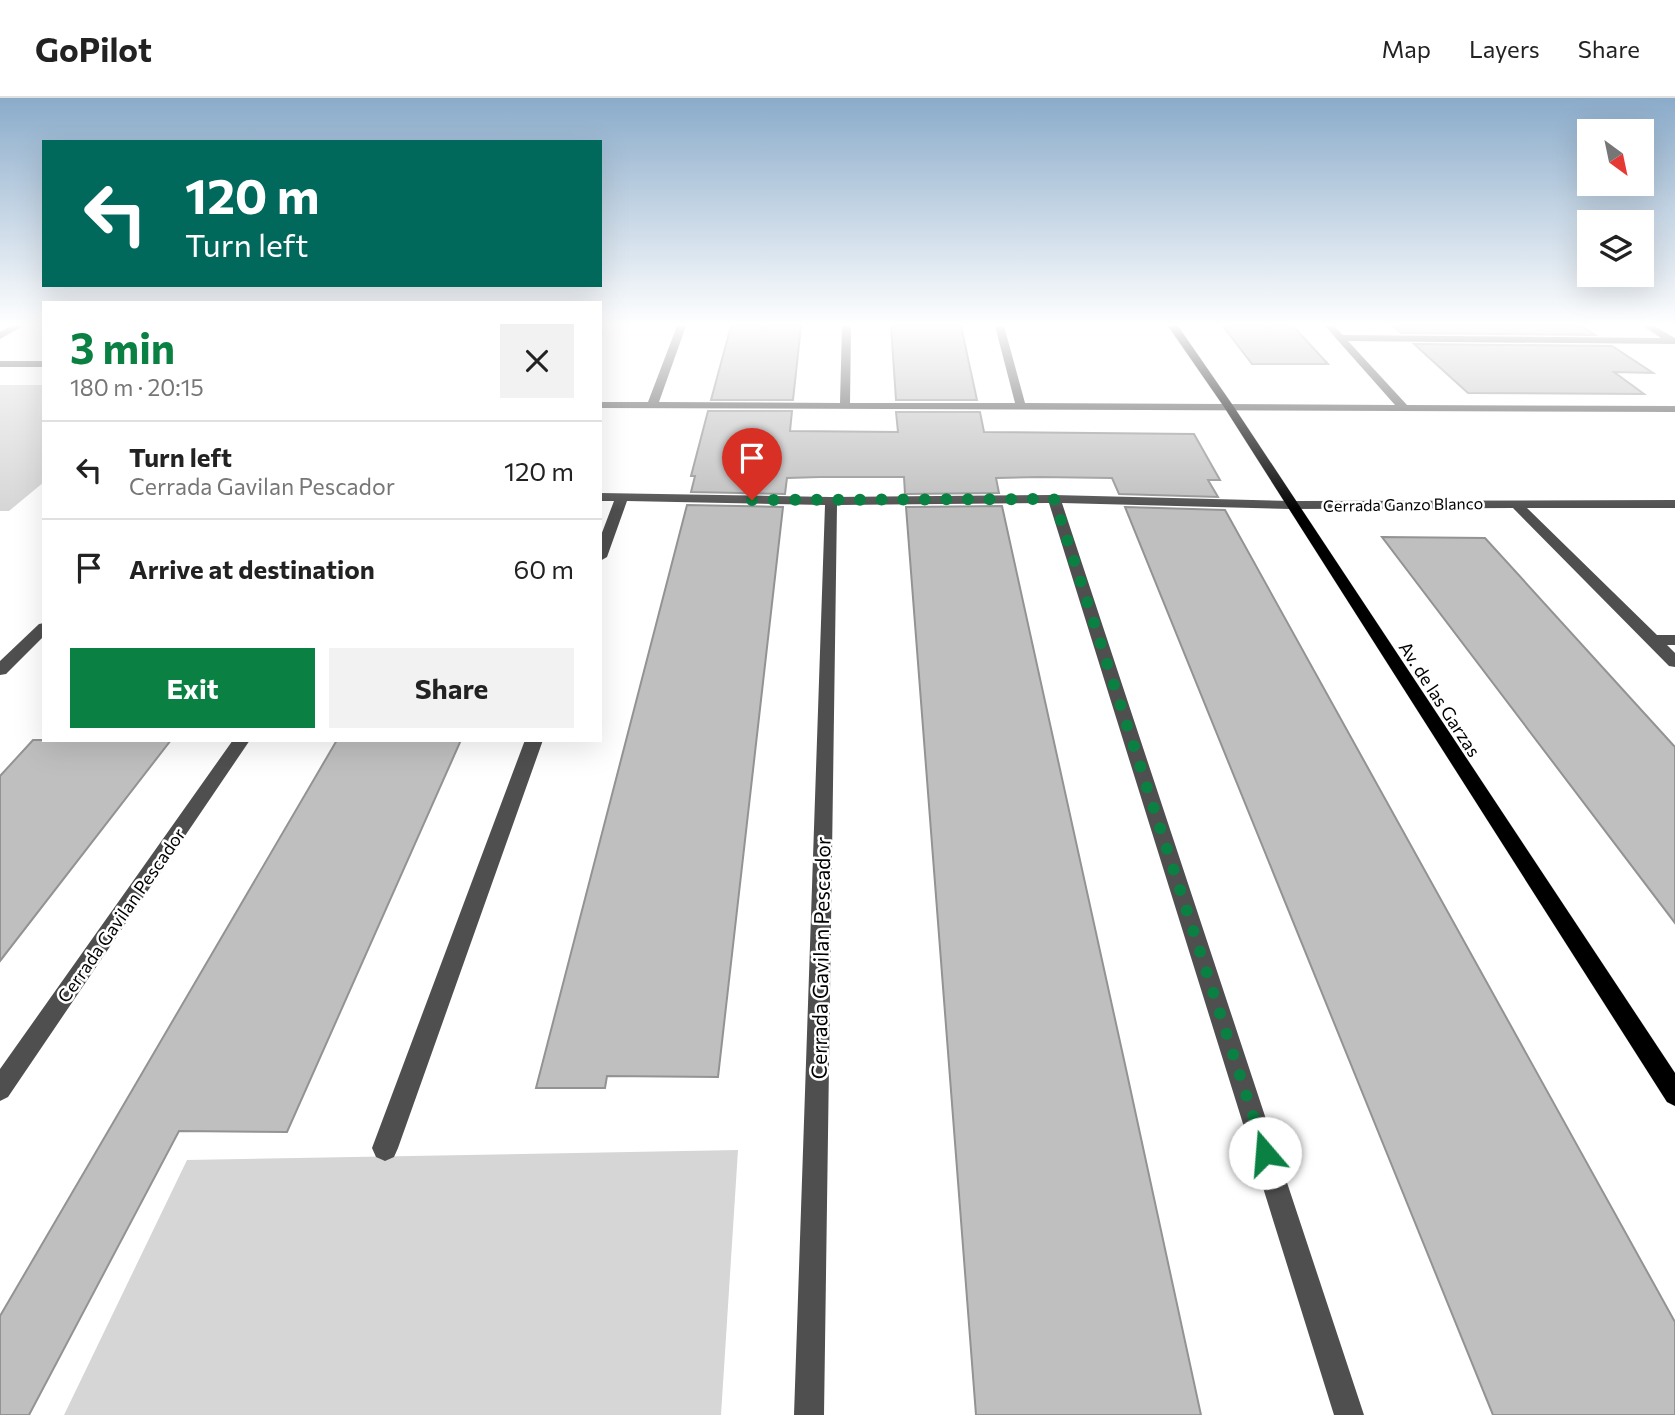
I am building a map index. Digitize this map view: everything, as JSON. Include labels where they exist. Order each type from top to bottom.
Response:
[{"type":"main road","name":"Av. de las Garzas","points":[[1215,387],[1675,1094]]},
{"type":"street","points":[[652,406],[659,387]]},
{"type":"street","points":[[845,407],[846,387]]},
{"type":"street","points":[[1016,387],[1021,407]]},
{"type":"street","points":[[1385,387],[1404,408]]},
{"type":"street","points":[[602,405],[1675,409]]},
{"type":"street","points":[[602,497],[831,501],[1054,499],[1349,1415]]},
{"type":"street","points":[[602,552],[622,497]]},
{"type":"street","name":"Cerrada Ganzo Blanco","points":[[1054,499],[1291,505],[1675,503]]},
{"type":"street","name":"Cerrada Gavilan Pescador","points":[[809,1415],[831,501]]},
{"type":"street","points":[[1515,503],[1675,662]]},
{"type":"street","points":[[0,670],[42,629]]},
{"type":"street","points":[[1653,640],[1675,640]]},
{"type":"street","name":"Cerrada Gavilan Pescador","points":[[0,1089],[241,742]]},
{"type":"street","points":[[385,1148],[533,742]]},
{"type":"shaded area","points":[[0,387],[42,387],[42,484],[9,511],[0,511]]},
{"type":"shaded area","points":[[738,1150],[721,1415],[64,1415],[187,1160]]},
{"type":"building","points":[[714,387],[794,387],[793,400],[711,400]]},
{"type":"building","points":[[895,387],[974,387],[977,400],[896,400]]},
{"type":"building","points":[[1462,387],[1635,387],[1644,394],[1468,393]]},
{"type":"building","points":[[708,411],[792,411],[790,431],[898,432],[896,412],[980,412],[984,432],[1194,434],[1220,480],[1208,480],[1218,497],[1119,494],[1112,478],[1039,477],[996,478],[999,493],[905,494],[904,477],[787,478],[785,494],[691,492],[695,476],[691,476]]},
{"type":"building","points":[[687,505],[783,507],[718,1077],[607,1076],[605,1088],[536,1088]]},
{"type":"building","points":[[1002,506],[1201,1415],[976,1415],[906,507]]},
{"type":"building","points":[[1125,507],[1225,510],[1675,1322],[1675,1415],[1493,1415]]},
{"type":"building","points":[[1382,537],[1485,538],[1675,747],[1675,923]]},
{"type":"building","points":[[33,740],[169,742],[0,961],[0,776]]},
{"type":"building","points":[[336,742],[460,742],[287,1132],[179,1131],[29,1415],[0,1415],[0,1316]]},
{"type":"route","points":[[752,500],[1054,499],[1265,1153]]}]
